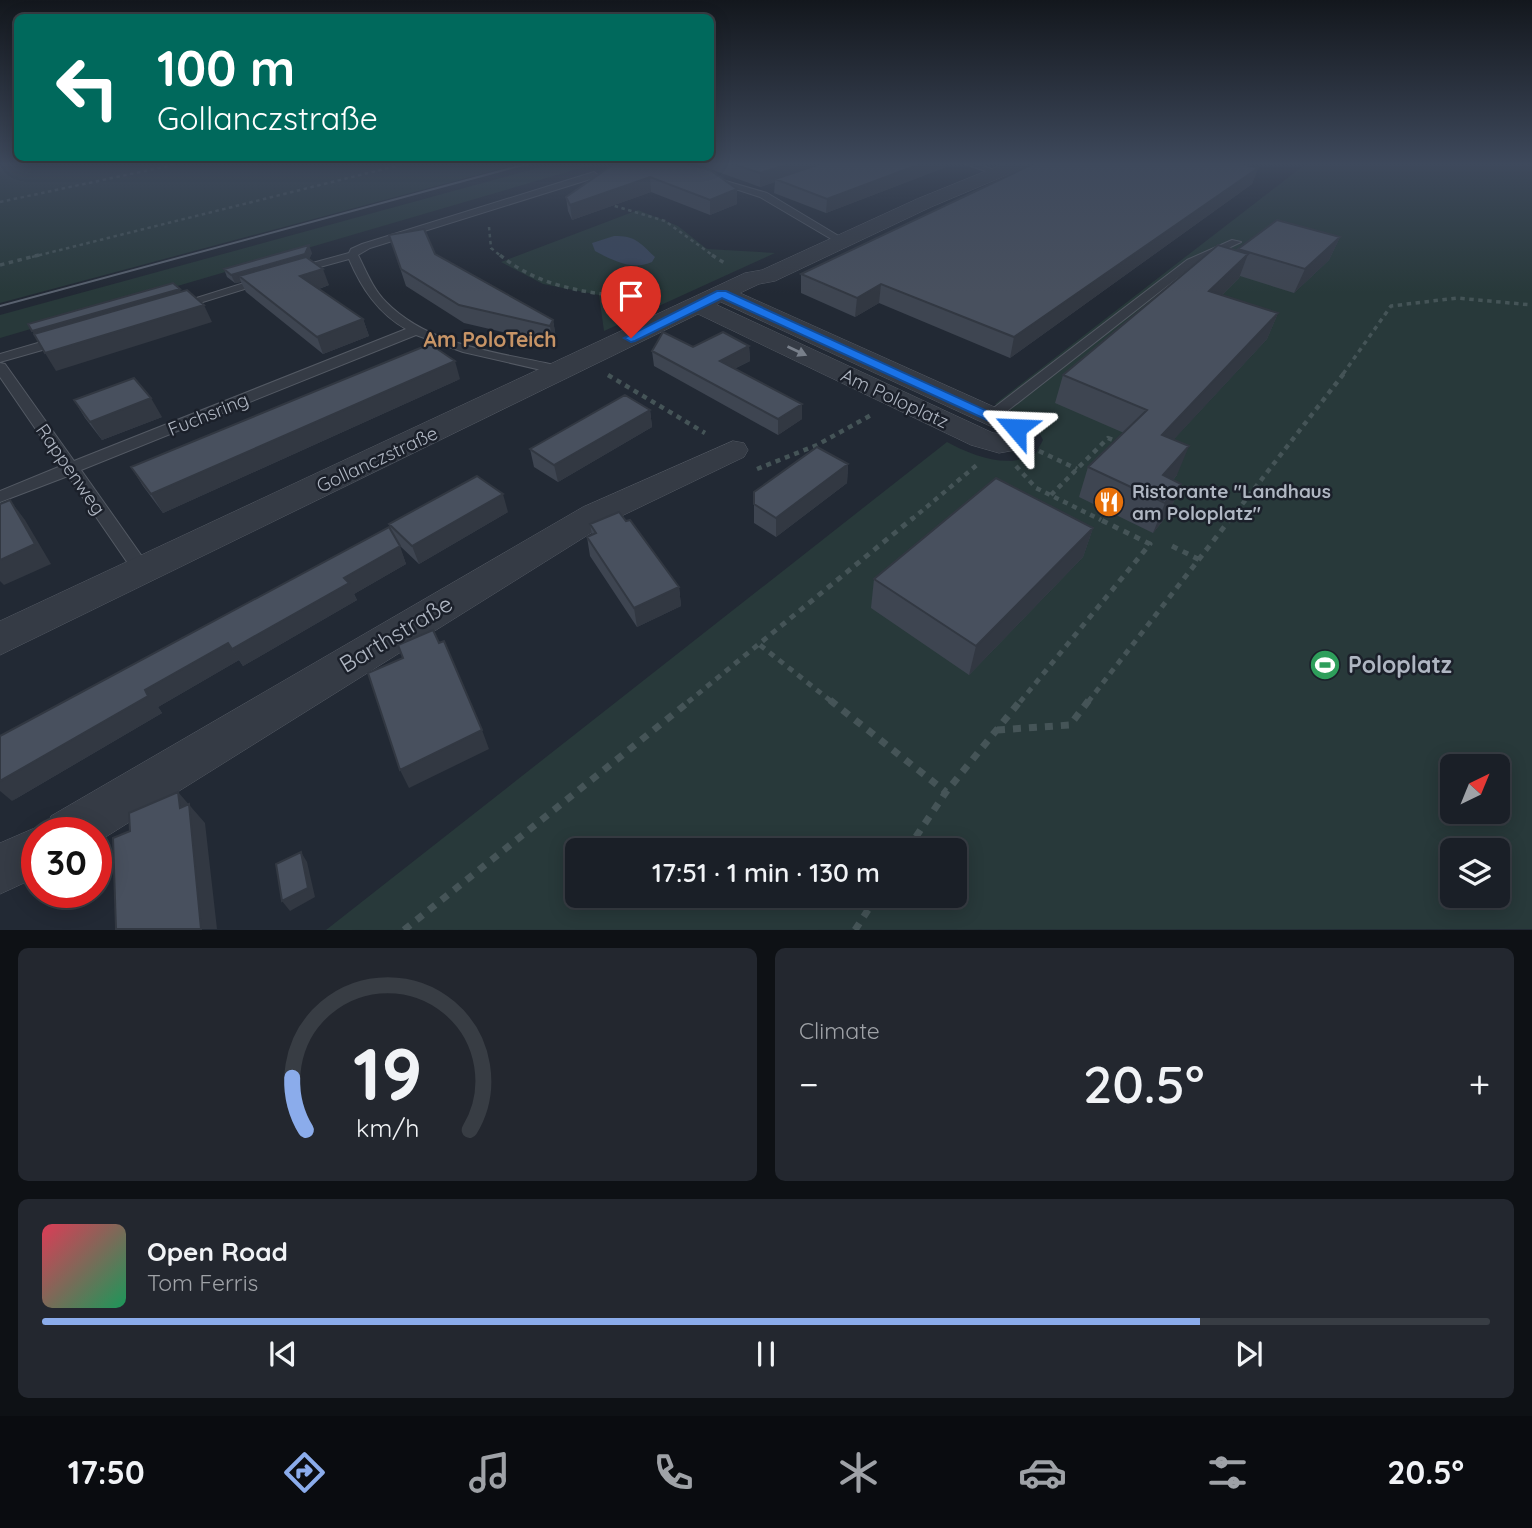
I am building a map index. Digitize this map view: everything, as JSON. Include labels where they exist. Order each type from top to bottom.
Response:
[{"type":"street","name":"Gollanczstraße","points":[[0,639],[753,278],[767,276],[834,237],[900,206]]},
{"type":"street","name":"Am Poloplatz","points":[[710,299],[992,416],[1016,428],[1019,433],[1016,441],[999,444],[982,439],[899,399],[710,299]]},
{"type":"street","name":"Barthstraße","points":[[95,817],[595,515],[732,451]]},
{"type":"street","points":[[0,869],[21,859]]},
{"type":"lane","points":[[289,272],[353,255],[366,246],[493,206]]},
{"type":"lane","points":[[783,206],[834,237]]},
{"type":"lane","points":[[992,416],[1191,262],[1236,242]]},
{"type":"lane","points":[[353,255],[366,285],[384,308],[416,330],[483,353],[563,371]]},
{"type":"lane","points":[[158,311],[276,276]]},
{"type":"lane","name":"Fuchsring","points":[[0,497],[416,330]]},
{"type":"lane","points":[[0,358],[79,335]]},
{"type":"lane","name":"Rappenweg","points":[[0,368],[142,570]]},
{"type":"path","points":[[0,265],[232,206]]},
{"type":"path","points":[[616,206],[660,219],[680,230],[709,255],[729,266]]},
{"type":"path","points":[[487,231],[491,248],[513,267],[536,279],[586,292],[662,299]]},
{"type":"path","points":[[997,730],[1070,725],[1357,356],[1391,306],[1457,298],[1532,305]]},
{"type":"path","points":[[598,369],[732,451],[817,445],[899,399]]},
{"type":"path","points":[[1051,495],[1108,438],[1130,448]]},
{"type":"path","points":[[1057,459],[1077,469]]},
{"type":"path","points":[[915,838],[946,792],[1150,544],[1026,480],[1015,463]]},
{"type":"path","points":[[404,929],[760,645],[953,486]]},
{"type":"path","points":[[1172,546],[1200,559]]},
{"type":"path","points":[[760,645],[946,792]]},
{"type":"path","points":[[855,929],[869,908]]},
{"type":"shaded area","points":[[0,206],[360,206],[0,303]]},
{"type":"shaded area","points":[[397,206],[450,206],[0,338],[0,315]]},
{"type":"shaded area","points":[[1251,206],[1532,206],[1532,929],[326,930],[947,442],[991,459],[1003,461],[1025,458],[1036,453],[1043,440],[1029,422],[995,404]]},
{"type":"shaded area","points":[[638,210],[678,226],[707,249],[775,253],[604,331],[599,295],[543,284],[501,262]]},
{"type":"water","points":[[614,236],[637,241],[655,257],[652,262],[630,265],[595,251],[592,243]]},
{"type":"building","points":[[944,206],[1203,206],[1014,337],[881,284],[857,298],[801,274]]},
{"type":"building","points":[[1277,220],[1340,237],[1305,269],[1238,249]]},
{"type":"building","points":[[424,229],[435,254],[553,320],[550,326],[459,305],[401,269],[389,235]]},
{"type":"building","points":[[309,245],[305,254],[231,275],[224,269]]},
{"type":"building","points":[[1218,245],[1248,254],[1209,291],[1278,313],[1162,435],[1189,446],[1163,475],[1181,484],[1165,503],[1088,467],[1147,410],[1063,375]]},
{"type":"building","points":[[306,257],[323,269],[300,276],[363,319],[317,337],[239,276]]},
{"type":"building","points":[[173,283],[180,289],[32,331],[28,324]]},
{"type":"building","points":[[187,290],[204,305],[45,353],[34,334]]},
{"type":"building","points":[[663,332],[693,347],[723,332],[749,346],[720,361],[802,404],[778,419],[652,351]]},
{"type":"building","points":[[430,344],[455,361],[151,494],[131,467]]},
{"type":"building","points":[[134,378],[151,398],[90,422],[74,400]]},
{"type":"building","points":[[625,395],[650,410],[554,465],[530,449]]},
{"type":"building","points":[[817,447],[848,464],[776,518],[754,504],[754,492]]},
{"type":"building","points":[[477,476],[503,494],[412,546],[389,524]]},
{"type":"building","points":[[996,478],[1093,528],[976,646],[874,579]]},
{"type":"building","points":[[10,500],[35,544],[0,560],[0,504]]},
{"type":"building","points":[[619,512],[626,521],[630,520],[679,587],[634,608],[587,537],[596,533],[590,524]]},
{"type":"building","points":[[389,527],[400,546],[344,578],[349,583],[232,649],[228,643],[145,690],[148,696],[0,781],[0,736]]},
{"type":"building","points":[[433,630],[439,643],[444,641],[482,730],[400,770],[368,673],[403,658],[398,645]]},
{"type":"building","points":[[178,792],[180,808],[189,804],[201,929],[116,929],[113,838],[130,831],[129,813]]},
{"type":"building","points":[[301,852],[308,888],[282,901],[276,864]]},
{"type":"tram line","points":[[0,306],[369,206]]},
{"type":"place","name":"Ristorante \"Landhaus am Poloplatz\"","points":[[1109,502]]},
{"type":"place","name":"Poloplatz","points":[[1325,665]]},
{"type":"district","name":"Am PoloTeich","points":[[490,340]]},
{"type":"route","points":[[631,338],[722,293],[1016,428]]}]
